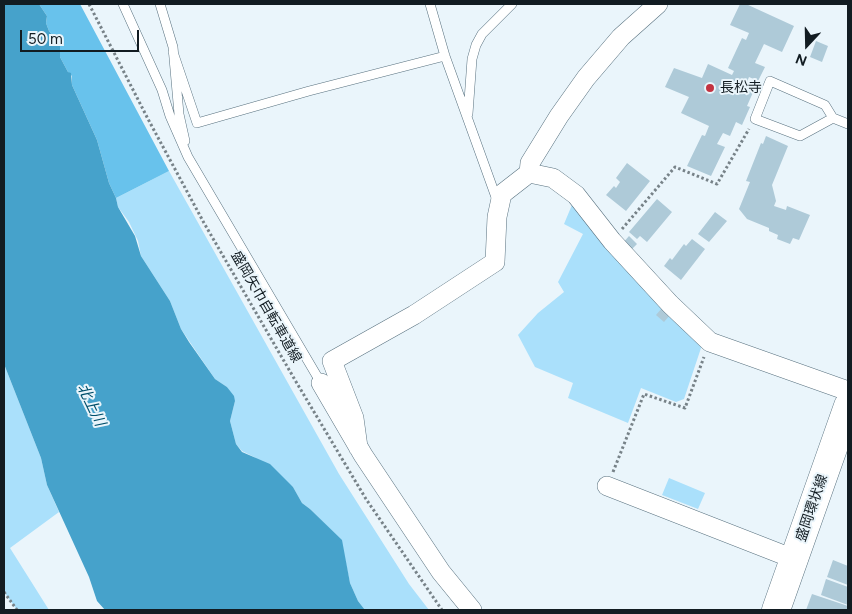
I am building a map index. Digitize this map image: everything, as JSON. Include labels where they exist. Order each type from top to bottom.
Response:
[{"type":"main road","name":"盛岡環状線","points":[[776,610],[848,406]]},
{"type":"street","points":[[358,447],[354,418],[332,361],[414,315],[495,262],[497,217],[502,194],[529,173],[530,163],[559,116],[586,78],[621,37],[658,4]]},
{"type":"street","points":[[529,173],[553,178],[576,195],[612,241],[670,304],[710,342],[848,390]]},
{"type":"street","points":[[321,383],[358,447],[441,572],[472,610]]},
{"type":"street","points":[[608,486],[794,558]]},
{"type":"lane","points":[[123,4],[162,90],[170,116],[188,157],[321,383]]},
{"type":"lane","points":[[160,4],[173,52],[197,123],[309,91],[445,56]]},
{"type":"lane","points":[[430,4],[445,56],[500,206]]},
{"type":"lane","points":[[468,117],[472,60],[476,45],[482,34],[512,4]]},
{"type":"lane","points":[[173,52],[179,114],[188,157]]},
{"type":"lane","points":[[833,118],[800,136],[754,119],[770,81],[825,105],[833,118],[848,124]]},
{"type":"path","name":"盛岡矢巾自転車道線","points":[[89,4],[199,214],[290,372],[366,499],[442,610]]},
{"type":"path","points":[[612,241],[675,167],[717,184],[754,119]]},
{"type":"path","points":[[608,486],[644,394],[685,408],[710,342]]},
{"type":"path","points":[[4,592],[17,610]]},
{"type":"shaded area","points":[[39,4],[80,4],[169,171],[116,198],[109,183],[97,140],[72,85],[72,76],[60,57],[60,44],[49,31],[46,23],[47,16]]},
{"type":"shaded area","points":[[169,171],[339,474],[409,584],[429,610],[365,610],[358,601],[350,583],[341,540],[302,503],[293,487],[254,457],[242,451],[236,444],[230,421],[235,401],[227,387],[215,379],[181,329],[170,301],[141,256],[138,241],[129,222],[118,207],[116,198]]},
{"type":"shaded area","points":[[574,200],[699,341],[701,348],[684,399],[676,402],[641,388],[628,423],[568,398],[573,383],[535,367],[518,335],[538,313],[564,292],[558,282],[583,234],[564,224]]},
{"type":"shaded area","points":[[4,364],[41,458],[47,485],[59,512],[10,548],[49,610],[17,610],[4,592]]},
{"type":"shaded area","points":[[669,478],[705,493],[698,509],[662,495]]},
{"type":"water","name":"北上川","points":[[4,4],[39,4],[47,16],[46,23],[49,31],[60,44],[60,57],[68,72],[71,73],[72,85],[97,140],[118,207],[135,236],[141,256],[170,301],[181,329],[189,342],[215,379],[227,387],[234,396],[235,401],[230,421],[236,444],[242,452],[270,464],[293,487],[302,503],[342,540],[350,583],[358,601],[365,610],[105,610],[97,601],[89,577],[47,485],[41,458],[4,364]]},
{"type":"building","name":"長松寺","points":[[740,4],[746,4],[794,26],[782,52],[764,44],[755,63],[765,67],[758,81],[749,77],[745,87],[754,90],[747,106],[750,107],[742,125],[736,122],[730,136],[723,133],[717,144],[725,147],[711,176],[687,166],[702,135],[705,136],[709,126],[681,113],[689,97],[665,87],[674,68],[702,78],[708,64],[732,75],[734,71],[728,68],[742,38],[746,40],[749,33],[730,25]]},
{"type":"building","points":[[816,41],[828,46],[822,62],[810,57]]},
{"type":"building","points":[[766,136],[788,146],[772,185],[776,201],[774,206],[786,210],[787,206],[810,215],[799,240],[793,238],[790,244],[777,239],[778,235],[769,231],[769,228],[747,219],[739,209],[750,182],[746,181],[761,143],[763,144]]},
{"type":"building","points":[[627,163],[650,181],[626,211],[606,195],[614,186],[616,188],[620,182],[616,178]]},
{"type":"building","points":[[657,199],[672,212],[647,242],[640,236],[637,239],[629,232]]},
{"type":"building","points":[[715,212],[727,221],[709,242],[698,234]]},
{"type":"building","points":[[629,236],[637,244],[630,251],[622,244]]},
{"type":"building","points":[[692,239],[705,249],[681,280],[664,266],[670,258],[672,260],[684,244],[686,246]]},
{"type":"building","points":[[662,308],[670,315],[664,322],[656,315]]},
{"type":"building","points":[[833,560],[848,566],[848,585],[827,577]]},
{"type":"building","points":[[826,579],[848,587],[848,605],[821,595]]},
{"type":"building","points":[[812,594],[848,606],[848,610],[806,610]]},
{"type":"place","name":"長松寺","points":[[710,88]]}]
